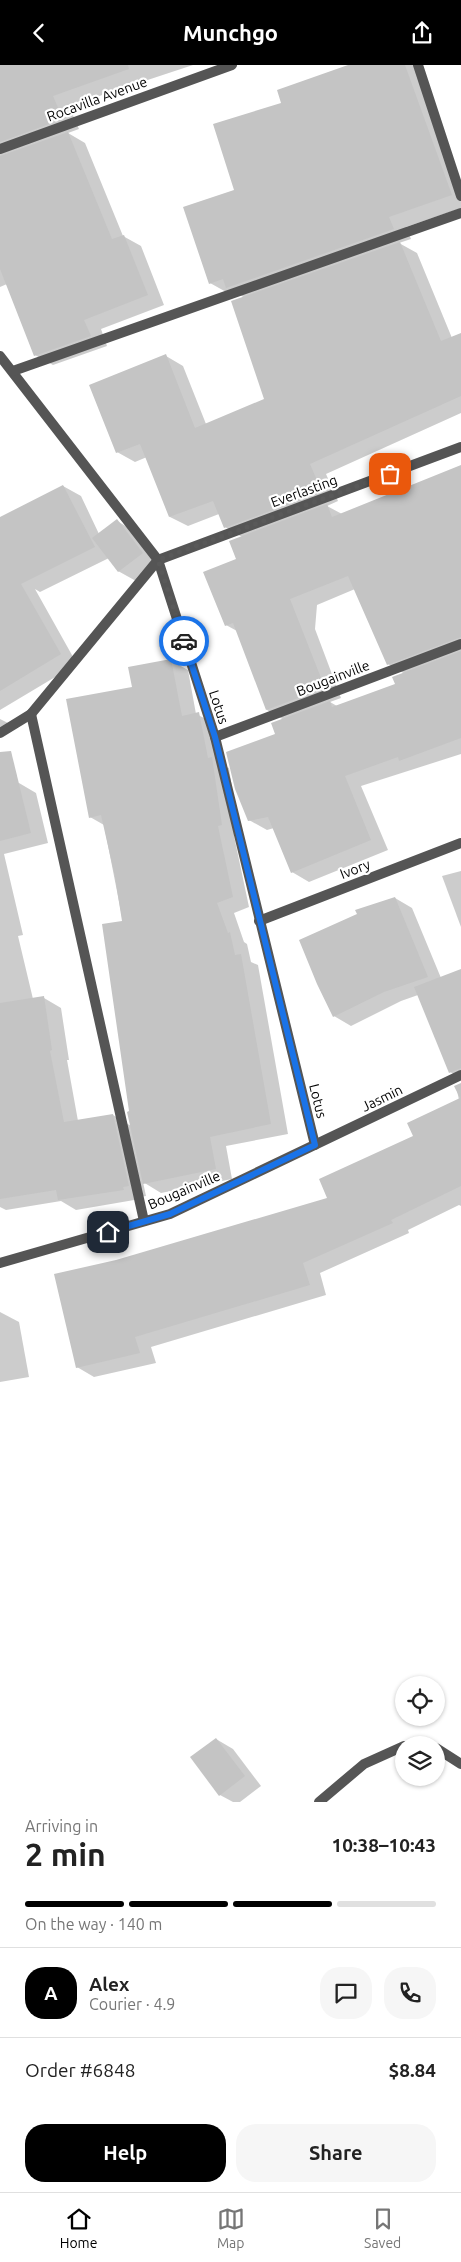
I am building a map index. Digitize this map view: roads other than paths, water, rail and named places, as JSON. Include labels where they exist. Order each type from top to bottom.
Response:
[{"type":"street","name":"Rocavilla Avenue","points":[[0,149],[232,65]]},
{"type":"street","points":[[418,65],[461,196]]},
{"type":"street","points":[[13,371],[461,213]]},
{"type":"street","name":"Lotus","points":[[0,356],[158,560],[215,737],[315,1145]]},
{"type":"street","name":"Everlasting","points":[[158,560],[461,447]]},
{"type":"street","points":[[0,733],[31,713],[158,560]]},
{"type":"street","name":"Bougainville","points":[[215,737],[461,645]]},
{"type":"street","points":[[31,713],[144,1221]]},
{"type":"street","name":"Ivory","points":[[259,921],[461,843]]},
{"type":"street","name":"Jasmin","points":[[315,1145],[461,1075]]},
{"type":"street","name":"Bougainville","points":[[0,1263],[170,1214],[315,1145]]},
{"type":"street","points":[[319,1802],[364,1764],[395,1749]]},
{"type":"street","points":[[445,1753],[461,1764]]}]
